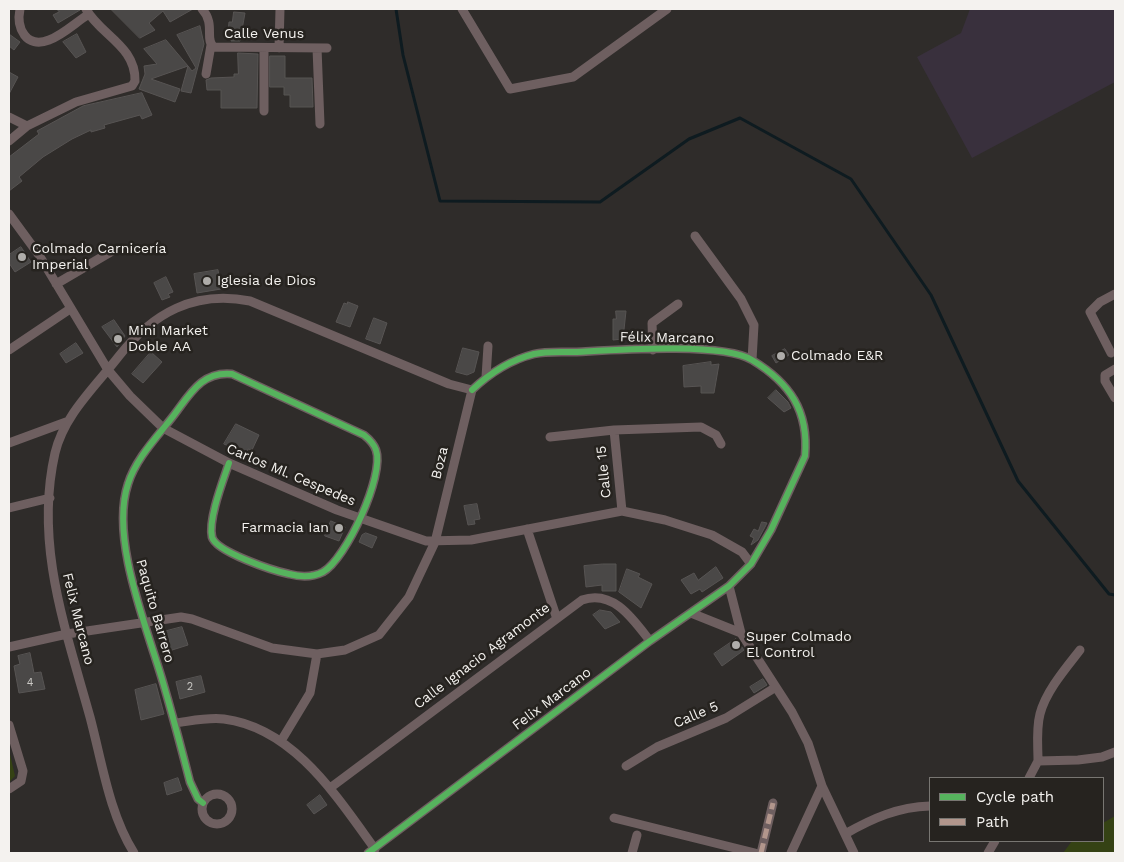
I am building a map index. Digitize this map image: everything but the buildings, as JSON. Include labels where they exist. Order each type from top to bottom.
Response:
[{"type":"street","points":[[9,141],[27,126],[76,102],[132,86],[135,81],[128,56],[120,44],[87,11],[48,41],[37,41],[25,37],[19,28],[20,9]]},
{"type":"street","name":"Calle Venus","points":[[202,9],[210,19],[211,45],[214,47],[322,48],[320,124]]},
{"type":"street","points":[[279,48],[280,9]]},
{"type":"street","points":[[462,9],[510,89],[573,77],[667,9]]},
{"type":"street","points":[[206,74],[211,45]]},
{"type":"street","points":[[264,48],[264,111]]},
{"type":"street","points":[[9,117],[27,126]]},
{"type":"street","name":"Carlos Ml. Cespedes","points":[[9,214],[39,255],[108,370],[130,396],[163,428],[229,463],[359,519],[435,542],[471,540],[622,511],[665,520],[712,535],[742,552],[751,564]]},
{"type":"street","points":[[695,236],[741,299],[754,325],[752,360]]},
{"type":"street","points":[[56,284],[114,250]]},
{"type":"street","points":[[1111,353],[1090,312],[1100,302],[1115,294]]},
{"type":"street","points":[[108,370],[134,337],[154,319],[191,302],[234,298],[250,301],[449,384],[472,390]]},
{"type":"street","points":[[653,350],[652,323],[678,304]]},
{"type":"street","points":[[9,350],[70,309]]},
{"type":"street","points":[[486,377],[488,346]]},
{"type":"street","name":"Félix Marcano","points":[[472,390],[486,377],[515,360],[535,354],[708,350],[733,353],[752,360],[784,384],[800,407],[806,446],[805,456],[775,522],[751,564]]},
{"type":"street","points":[[1115,369],[1105,375],[1104,378],[1115,398]]},
{"type":"street","name":"Felix Marcano","points":[[108,370],[66,422],[55,453],[50,498],[51,570],[118,819],[134,853]]},
{"type":"street","name":"Paquito Barrero","points":[[203,803],[198,799],[190,782],[127,556],[122,515],[127,485],[134,469],[163,428],[200,382],[209,376],[221,373],[232,374],[364,435],[371,441],[376,450],[377,469],[370,494],[359,519],[334,563],[315,576],[289,574],[226,552],[216,543],[212,532],[218,498],[229,463]]},
{"type":"street","name":"Boza","points":[[9,647],[67,634],[180,618],[192,619],[272,648],[317,654],[345,650],[379,635],[409,597],[435,542],[472,390]]},
{"type":"street","points":[[9,443],[66,422]]},
{"type":"street","points":[[550,437],[614,430],[701,428],[716,435],[721,444]]},
{"type":"street","name":"Calle 15","points":[[614,430],[622,511]]},
{"type":"street","points":[[9,508],[50,498]]},
{"type":"street","points":[[527,529],[556,616]]},
{"type":"street","name":"Felix Marcano","points":[[372,851],[650,641],[729,586],[751,564]]},
{"type":"street","points":[[729,586],[741,633],[776,687],[808,743],[822,786],[854,853]]},
{"type":"street","name":"Calle Ignacio Agramonte","points":[[330,788],[556,616],[582,600],[599,596],[626,612],[650,641]]},
{"type":"street","points":[[691,613],[741,633]]},
{"type":"street","points":[[1030,777],[1038,761],[1038,724],[1041,711],[1060,676],[1080,650]]},
{"type":"street","points":[[281,741],[310,693],[317,654]]},
{"type":"street","name":"Calle 5","points":[[626,766],[657,747],[726,718],[776,687]]},
{"type":"street","points":[[175,723],[224,719],[250,726],[281,741],[330,788],[372,851]]},
{"type":"street","points":[[9,725],[10,739],[23,771],[21,781],[9,789]]},
{"type":"street","points":[[1038,761],[1078,760],[1102,757],[1115,752]]},
{"type":"street","points":[[791,853],[822,786]]},
{"type":"street","points":[[761,853],[773,803]]},
{"type":"street","points":[[845,834],[868,820],[893,810],[929,806]]},
{"type":"street","points":[[614,818],[755,853]]},
{"type":"street","points":[[632,853],[637,835]]},
{"type":"street","points":[[988,853],[994,842]]},
{"type":"shaded area","points":[[970,9],[1115,9],[1115,82],[972,158],[917,57],[961,33]]},
{"type":"green space","points":[[9,750],[15,776],[9,782]]},
{"type":"green space","points":[[1115,816],[1115,853],[1063,853],[1071,842],[1104,842],[1104,822]]},
{"type":"waterway","points":[[396,9],[403,55],[440,201],[600,202],[689,139],[740,118],[851,179],[931,295],[1018,481],[1109,594],[1115,595]]},
{"type":"marked path","points":[[761,853],[773,803]]},
{"type":"cycle path","points":[[368,853],[650,641],[729,586],[751,564],[771,530],[805,456],[804,425],[800,412],[787,389],[765,369],[752,360],[738,354],[667,348],[539,353],[517,360],[501,368],[472,390]]},
{"type":"cycle path","points":[[203,803],[198,799],[190,782],[166,692],[132,581],[123,530],[124,506],[128,484],[136,465],[191,392],[205,380],[222,374],[232,374],[364,435],[376,450],[377,462],[375,478],[362,516],[342,551],[323,572],[306,576],[289,574],[259,565],[234,555],[216,543],[212,537],[212,520],[229,463]]},
{"type":"place","name":"Colmado Carnicería Imperial","points":[[22,257]]},
{"type":"place","name":"Iglesia de Dios","points":[[207,281]]},
{"type":"place","name":"Mini Market Doble AA","points":[[118,339]]},
{"type":"place","name":"Colmado E&R","points":[[781,356]]},
{"type":"place","name":"Farmacia Ian","points":[[339,528]]},
{"type":"place","name":"Super Colmado El Control","points":[[736,645]]}]
